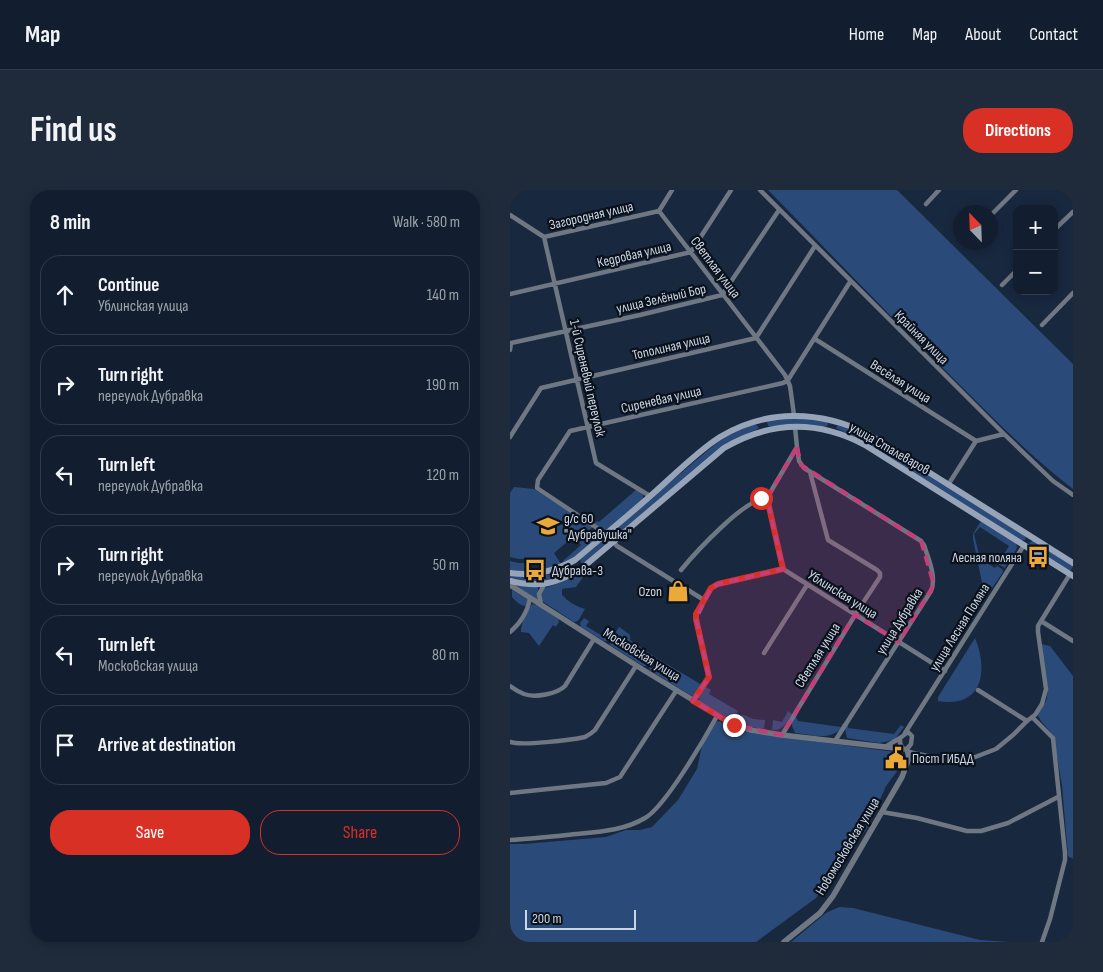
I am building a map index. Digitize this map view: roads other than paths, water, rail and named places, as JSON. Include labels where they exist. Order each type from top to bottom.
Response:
[{"type":"main road","name":"улица Сталеваров","points":[[510,573],[542,573],[558,569],[575,560],[718,438],[762,419],[794,415],[833,420],[868,434],[1073,563]]},
{"type":"main road","points":[[762,419],[764,430]]},
{"type":"main road","points":[[830,430],[833,420]]},
{"type":"main road","name":"улица Сталеваров","points":[[510,581],[544,585],[565,579],[580,569],[724,448],[748,435],[764,430],[795,427],[830,430],[865,445],[1072,574]]},
{"type":"main road","points":[[606,534],[613,541]]},
{"type":"main road","points":[[1024,545],[1030,536]]},
{"type":"main road","points":[[575,560],[580,569]]},
{"type":"street","points":[[658,211],[672,190]]},
{"type":"street","name":"Кедровая улица","points":[[510,294],[691,252],[731,190]]},
{"type":"street","name":"Крайняя улица","points":[[760,190],[1004,434],[1053,481],[1073,495]]},
{"type":"street","points":[[926,204],[939,190]]},
{"type":"street","points":[[998,208],[1016,190]]},
{"type":"street","name":"улица Зелёный Бор","points":[[510,350],[510,342],[722,295],[779,210]]},
{"type":"street","name":"Загородная улица","points":[[510,215],[544,237],[658,211]]},
{"type":"street","name":"Светлая улица","points":[[658,211],[788,380],[794,415]]},
{"type":"street","points":[[1058,226],[1073,212]]},
{"type":"street","name":"1-й Сиреневый переулок","points":[[544,237],[596,463],[650,496]]},
{"type":"street","points":[[756,338],[815,246]]},
{"type":"street","points":[[1002,285],[1013,274]]},
{"type":"street","points":[[788,380],[850,282]]},
{"type":"street","points":[[1042,324],[1073,293]]},
{"type":"street","name":"Тополиная улица","points":[[510,437],[542,388],[756,338]]},
{"type":"street","name":"Весёлая улица","points":[[814,339],[976,442]]},
{"type":"street","name":"Сиреневая улица","points":[[606,534],[539,490],[536,484],[570,431],[783,383],[788,380]]},
{"type":"street","points":[[693,701],[709,677],[696,614],[711,588],[718,584],[783,569],[767,498],[797,447],[795,427]]},
{"type":"street","points":[[948,485],[976,442],[1004,434]]},
{"type":"street","name":"улица Дубравка","points":[[797,447],[800,465],[924,545],[934,585],[835,741]]},
{"type":"street","name":"Светлая улица","points":[[782,735],[880,577],[880,573],[877,570],[828,540],[810,472]]},
{"type":"street","points":[[681,570],[704,542],[757,499],[767,498]]},
{"type":"street","points":[[613,541],[617,546],[704,600]]},
{"type":"street","name":"улица Лесная Поляна","points":[[900,738],[945,671],[1024,545]]},
{"type":"street","name":"Ублинская улица","points":[[783,569],[945,671]]},
{"type":"street","name":"Московская улица","points":[[510,585],[636,666],[734,725],[750,730],[782,735],[906,750],[946,760],[970,759],[996,749],[1032,717],[1042,704],[1046,689],[1038,626],[1072,574]]},
{"type":"street","points":[[542,605],[538,594],[544,585]]},
{"type":"street","points":[[764,653],[807,585]]},
{"type":"street","points":[[510,632],[523,617],[530,598]]},
{"type":"street","points":[[1041,621],[1073,641]]},
{"type":"street","points":[[510,686],[525,695],[531,696],[559,691],[565,686],[594,639]]},
{"type":"street","points":[[510,742],[522,744],[579,738],[590,734],[595,730],[636,666]]},
{"type":"street","points":[[510,793],[606,783],[620,777],[676,690]]},
{"type":"street","points":[[978,690],[1027,721]]},
{"type":"street","points":[[510,840],[610,830],[626,827],[646,818],[658,807],[670,791],[717,716]]},
{"type":"street","points":[[1032,717],[1053,738],[1065,860],[1050,920],[1042,942]]},
{"type":"street","name":"улица Лесная Поляна","points":[[906,750],[911,744],[913,720]]},
{"type":"street","points":[[905,733],[911,734]]},
{"type":"street","points":[[885,747],[900,738],[900,743],[906,750]]},
{"type":"street","name":"Новомосковская улица","points":[[784,942],[820,913],[833,896],[902,777],[909,758],[906,750]]},
{"type":"street","points":[[882,812],[918,818],[967,831],[981,831],[1008,823],[1058,797]]},
{"type":"place","name":"д/с 60 \"Дубравушка\"","points":[[548,526]]},
{"type":"place","name":"Лесная поляна","points":[[1038,557]]},
{"type":"place","name":"Дубрава-3","points":[[535,570]]},
{"type":"place","name":"Ozon","points":[[678,591]]},
{"type":"place","name":"Пост ГИБДД","points":[[896,758]]}]
